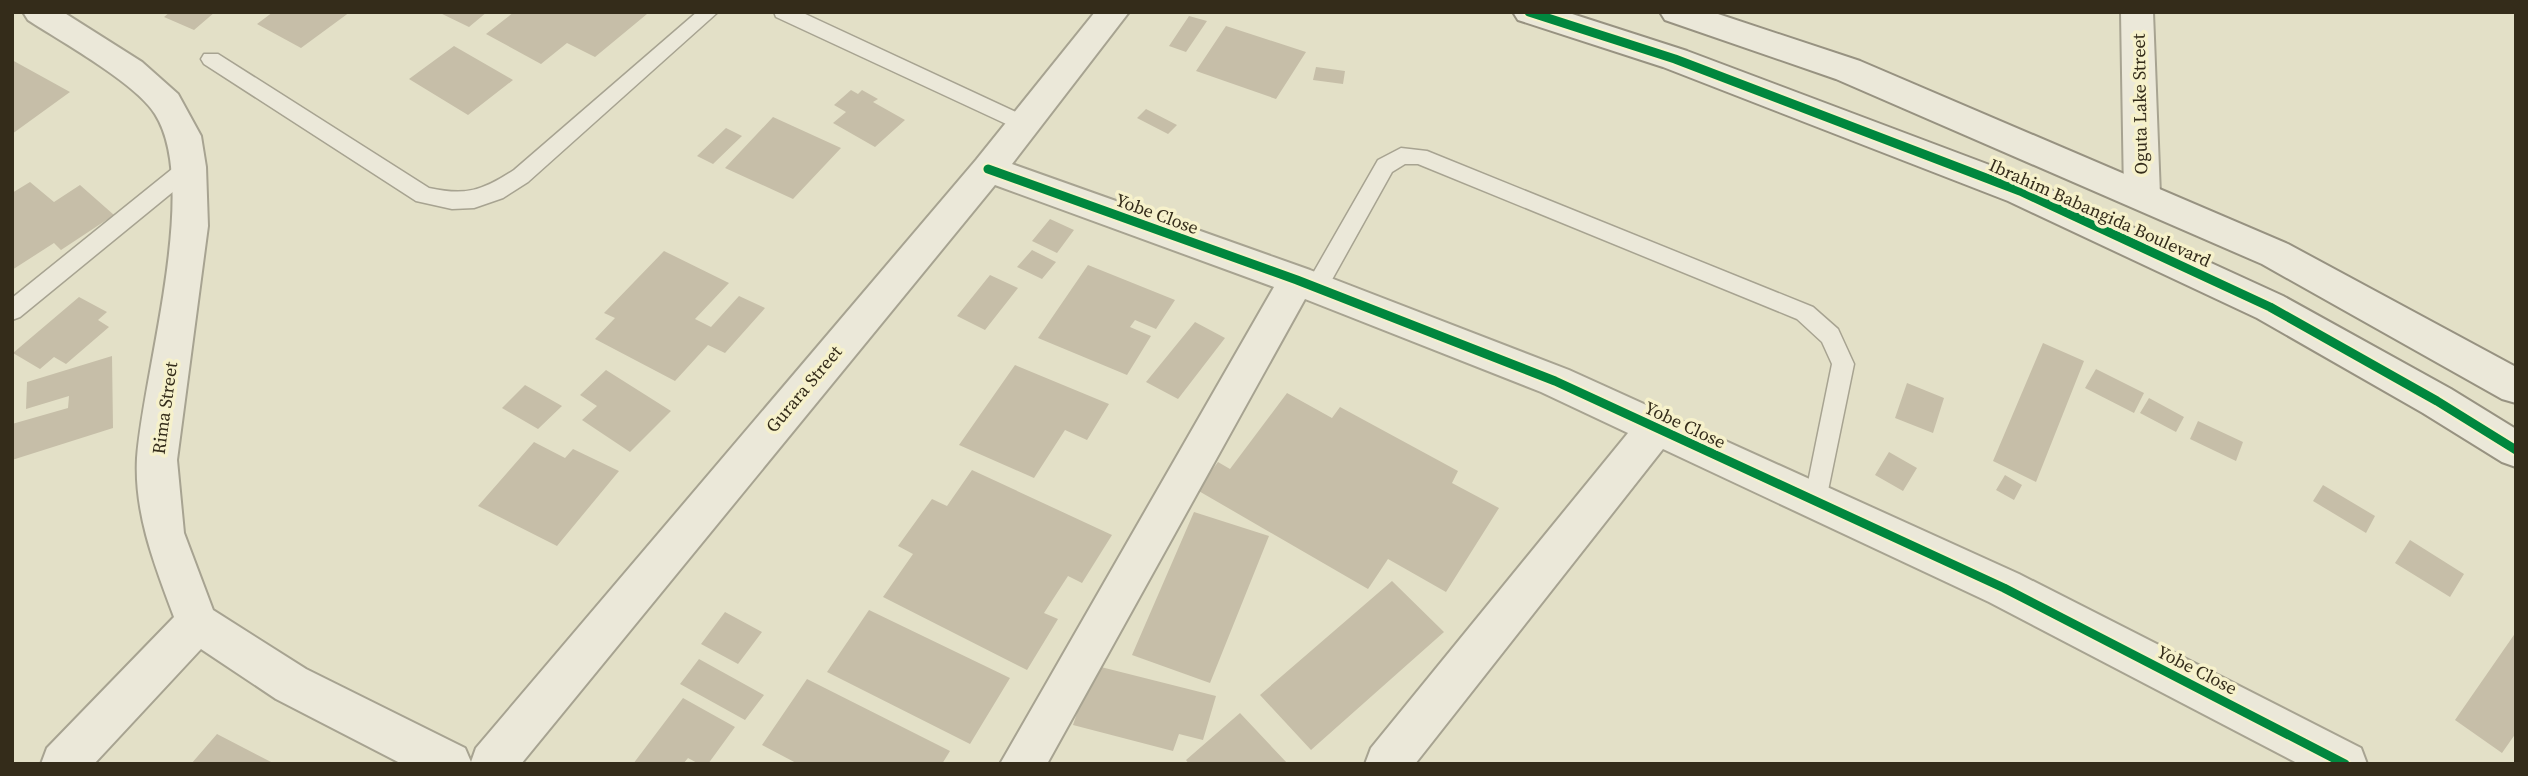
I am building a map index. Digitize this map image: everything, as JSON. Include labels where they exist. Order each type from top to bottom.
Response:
[{"type":"street","name":"Rima Street","points":[[39,12],[130,71],[166,103],[184,136],[189,167],[190,226],[158,460],[163,533],[197,623]]},
{"type":"street","name":"Gurara Street","points":[[492,764],[988,169],[1113,12]]},
{"type":"street","name":"Ibrahim Babangida Boulevard","points":[[1529,12],[1675,59],[2021,191],[2270,307],[2437,401],[2516,450]]},
{"type":"street","name":"Ibrahim Babangida Boulevard","points":[[1676,12],[1848,70],[2275,254],[2516,387]]},
{"type":"street","name":"Oguta Lake Street","points":[[2137,12],[2142,195]]},
{"type":"street","name":"Yobe Close","points":[[988,169],[1307,284],[1555,381],[2004,588],[2345,764]]},
{"type":"street","points":[[1022,764],[1307,284]]},
{"type":"street","points":[[1387,764],[1655,429]]},
{"type":"street","points":[[63,764],[197,623],[291,684],[449,764]]},
{"type":"lane","points":[[211,59],[423,195],[457,203],[495,194],[521,176],[709,12]]},
{"type":"lane","points":[[783,12],[1024,124]]},
{"type":"lane","points":[[1307,284],[1385,166],[1401,156],[1420,156],[1805,313],[1830,336],[1843,364],[1816,502]]},
{"type":"lane","points":[[12,311],[189,167]]},
{"type":"building","points":[[170,12],[215,12],[194,30],[164,17]]},
{"type":"building","points":[[273,12],[350,12],[301,48],[257,24]]},
{"type":"building","points":[[438,12],[487,12],[469,27]]},
{"type":"building","points":[[514,12],[647,14],[595,57],[567,43],[541,64],[486,34]]},
{"type":"building","points":[[1189,16],[1207,21],[1186,52],[1169,46]]},
{"type":"building","points":[[1226,26],[1306,52],[1276,99],[1196,71]]},
{"type":"building","points":[[454,46],[513,80],[468,115],[409,79]]},
{"type":"building","points":[[12,60],[70,92],[12,134]]},
{"type":"building","points":[[1316,67],[1345,71],[1343,84],[1313,80]]},
{"type":"building","points":[[851,90],[858,94],[862,90],[878,99],[873,102],[905,120],[875,147],[833,123],[846,112],[834,105]]},
{"type":"building","points":[[1146,109],[1177,125],[1168,134],[1137,118]]},
{"type":"building","points":[[773,117],[841,148],[793,199],[725,168]]},
{"type":"building","points":[[726,128],[742,136],[713,164],[697,156]]},
{"type":"building","points":[[30,182],[54,202],[80,185],[114,215],[61,250],[54,243],[12,270],[12,193]]},
{"type":"building","points":[[1050,219],[1074,230],[1057,253],[1032,241]]},
{"type":"building","points":[[1032,250],[1056,262],[1042,279],[1017,267]]},
{"type":"building","points":[[664,251],[729,283],[695,319],[711,327],[739,296],[765,308],[725,353],[708,345],[675,381],[595,339],[615,318],[604,313]]},
{"type":"building","points":[[1088,265],[1175,300],[1156,329],[1135,320],[1130,327],[1151,336],[1127,375],[1038,338]]},
{"type":"building","points":[[990,275],[1018,288],[985,330],[957,316]]},
{"type":"building","points":[[79,297],[107,312],[98,320],[109,327],[66,364],[54,357],[40,369],[13,353]]},
{"type":"building","points":[[1195,322],[1225,338],[1178,399],[1146,382]]},
{"type":"building","points":[[2043,343],[2084,361],[2036,482],[1993,461]]},
{"type":"building","points":[[112,356],[113,428],[12,460],[12,424],[68,408],[69,396],[26,409],[27,382]]},
{"type":"building","points":[[1015,365],[1109,404],[1087,440],[1065,430],[1034,478],[959,445]]},
{"type":"building","points":[[2096,369],[2144,393],[2134,413],[2085,388]]},
{"type":"building","points":[[606,370],[671,411],[630,452],[582,420],[597,406],[580,395]]},
{"type":"building","points":[[1907,383],[1944,398],[1933,433],[1895,418]]},
{"type":"building","points":[[525,385],[562,406],[538,429],[502,408]]},
{"type":"building","points":[[1287,393],[1332,418],[1340,407],[1458,471],[1452,483],[1499,508],[1446,592],[1388,559],[1368,589],[1197,490],[1218,462],[1230,469]]},
{"type":"building","points":[[2149,398],[2184,417],[2176,432],[2140,413]]},
{"type":"building","points":[[2198,421],[2243,442],[2236,461],[2190,439]]},
{"type":"building","points":[[534,442],[565,458],[573,449],[619,471],[557,546],[478,506]]},
{"type":"building","points":[[1889,452],[1917,468],[1903,491],[1875,475]]},
{"type":"building","points":[[972,470],[1112,535],[1082,583],[1068,576],[1044,613],[1058,619],[1027,670],[883,597],[913,554],[898,546],[932,499],[947,506]]},
{"type":"building","points":[[2005,475],[2022,485],[2014,500],[1996,490]]},
{"type":"building","points":[[2323,485],[2375,516],[2366,533],[2313,501]]},
{"type":"building","points":[[1194,512],[1269,536],[1210,683],[1132,655]]},
{"type":"building","points":[[2410,540],[2464,574],[2450,597],[2395,563]]},
{"type":"building","points":[[1392,581],[1444,632],[1311,750],[1260,695]]},
{"type":"building","points":[[869,610],[1010,678],[970,744],[827,672]]},
{"type":"building","points":[[725,612],[762,632],[738,664],[701,644]]},
{"type":"building","points":[[2516,632],[2516,733],[2502,753],[2455,720]]},
{"type":"building","points":[[699,659],[764,695],[745,720],[680,684]]},
{"type":"building","points":[[1093,665],[1216,696],[1203,740],[1179,734],[1173,751],[1073,725]]},
{"type":"building","points":[[807,679],[950,751],[942,764],[798,764],[762,745]]},
{"type":"building","points":[[683,698],[735,727],[708,764],[699,764],[688,758],[683,764],[633,764]]},
{"type":"building","points":[[1240,713],[1288,764],[1189,764],[1186,760]]},
{"type":"building","points":[[217,734],[275,764],[191,764]]},
{"type":"cycle path","points":[[1529,12],[1675,59],[2020,191],[2270,307],[2437,401],[2516,450]]},
{"type":"cycle path","points":[[988,169],[1297,280],[1555,381],[2004,588],[2345,764]]}]
